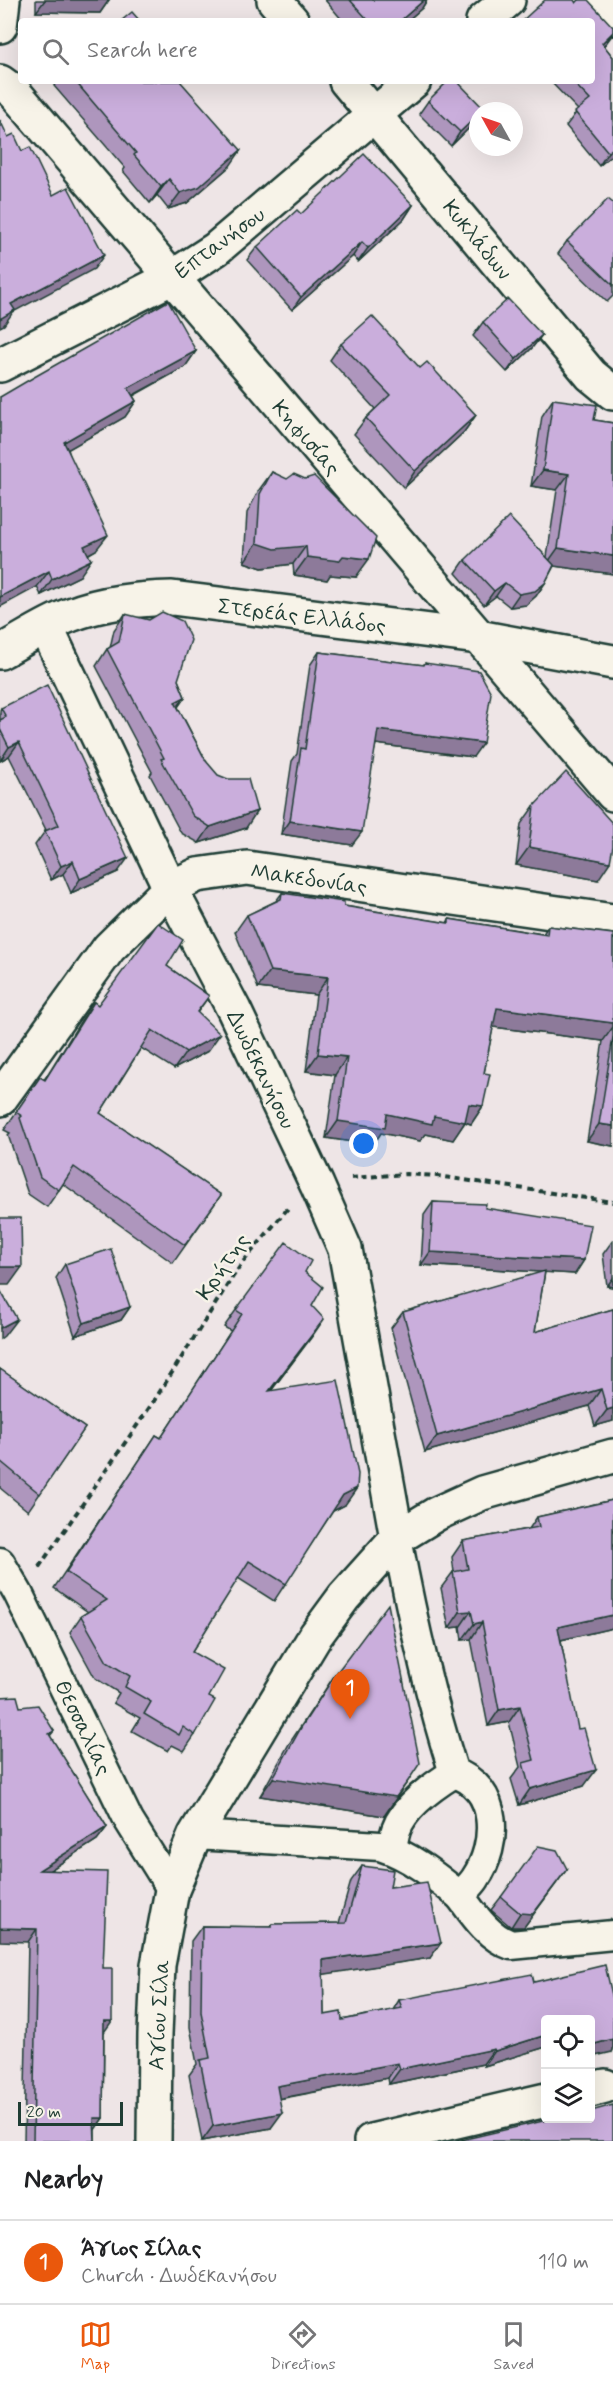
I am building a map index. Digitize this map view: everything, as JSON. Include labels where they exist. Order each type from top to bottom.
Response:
[{"type":"street","points":[[0,26],[3,0]]},
{"type":"street","points":[[274,0],[289,18]]},
{"type":"street","points":[[487,18],[508,0]]},
{"type":"street","points":[[597,0],[613,18]]},
{"type":"street","name":"Κηφισίας","points":[[0,82],[14,92],[613,794]]},
{"type":"street","name":"Κυκλάδων","points":[[349,84],[591,375],[613,393]]},
{"type":"street","name":"Επτανήσου","points":[[0,365],[171,278],[216,249],[411,84]]},
{"type":"street","name":"Στερεάς Ελλάδος","points":[[0,652],[70,615],[138,599],[172,598],[478,637],[613,662]]},
{"type":"street","name":"Δωδεκανήσου","points":[[46,627],[170,888],[234,1010],[345,1249],[397,1538]]},
{"type":"street","name":"Μακεδονίας","points":[[0,1099],[109,948],[170,888],[197,875],[247,868],[613,921]]},
{"type":"street","name":"Αγίου Σίλα","points":[[154,2141],[158,1965],[172,1890],[195,1835],[316,1635],[344,1596],[397,1538],[436,1514],[482,1493],[613,1456]]},
{"type":"street","points":[[397,1538],[413,1624],[433,1708],[454,1773]]},
{"type":"street","name":"Θεσσαλίας","points":[[0,1562],[18,1593],[129,1821],[172,1890]]},
{"type":"street","points":[[392,1849],[396,1829],[403,1818],[434,1785],[454,1773],[466,1777],[485,1798],[492,1821],[488,1849],[482,1866],[475,1879],[460,1896]]},
{"type":"street","points":[[195,1835],[380,1846],[392,1849],[429,1871],[460,1896],[488,1931],[500,1941],[511,1945],[613,1935]]},
{"type":"street","points":[[371,2141],[541,2101]]},
{"type":"path","name":"Κρήτης","points":[[18,1593],[54,1548],[154,1401],[243,1262],[291,1205],[317,1185],[359,1176],[406,1174],[437,1176],[613,1202]]},
{"type":"building","points":[[350,0],[424,0],[403,18],[366,18]]},
{"type":"building","points":[[545,0],[574,0],[576,3],[579,0],[588,0],[613,27],[613,32],[602,43],[613,57],[613,148],[608,152],[575,112],[590,100],[575,84],[595,84],[595,18],[525,18]]},
{"type":"building","points":[[132,12],[137,18],[125,18]]},
{"type":"building","points":[[78,84],[183,84],[241,150],[199,187],[180,193],[169,179],[161,187],[134,155],[136,153]]},
{"type":"building","points":[[445,84],[460,84],[477,102],[469,102],[469,124],[460,132],[428,101]]},
{"type":"building","points":[[0,120],[8,137],[14,134],[22,151],[30,147],[53,195],[68,187],[104,255],[11,304],[15,310],[0,319]]},
{"type":"building","points":[[364,154],[413,205],[368,248],[362,242],[301,297],[257,247],[297,210],[301,214]]},
{"type":"building","points":[[608,199],[613,203],[613,285],[567,241]]},
{"type":"building","points":[[508,299],[542,335],[516,359],[483,322]]},
{"type":"building","points":[[168,301],[196,351],[128,388],[136,401],[64,442],[108,535],[84,546],[91,560],[52,579],[49,571],[0,597],[0,397]]},
{"type":"building","points":[[372,316],[420,368],[427,362],[476,415],[415,471],[366,418],[390,395],[341,344]]},
{"type":"building","points":[[553,399],[597,405],[594,420],[613,423],[613,556],[558,548],[569,474],[543,470]]},
{"type":"building","points":[[272,472],[287,479],[294,474],[305,479],[314,476],[376,538],[369,559],[343,556],[339,561],[307,557],[306,546],[275,549],[257,543],[260,494]]},
{"type":"building","points":[[509,517],[554,565],[545,583],[535,591],[519,594],[505,583],[494,591],[465,560]]},
{"type":"building","points":[[162,612],[182,621],[191,640],[178,680],[185,697],[175,702],[206,761],[218,775],[228,779],[248,779],[257,811],[210,827],[193,816],[161,759],[164,758],[107,649],[119,642],[125,614],[149,620]]},
{"type":"building","points":[[319,652],[479,671],[491,693],[483,743],[378,730],[362,832],[290,821],[301,748],[305,749]]},
{"type":"building","points":[[47,685],[128,858],[80,879],[73,861],[61,866],[45,831],[59,825],[19,742],[9,747],[0,729],[0,720],[6,717],[1,708]]},
{"type":"building","points":[[566,772],[613,824],[610,862],[529,847],[534,806]]},
{"type":"building","points":[[282,893],[344,902],[344,906],[449,923],[449,919],[547,935],[548,926],[613,934],[613,1023],[497,1008],[484,1073],[490,1074],[483,1106],[469,1104],[465,1122],[434,1116],[432,1124],[387,1114],[385,1128],[338,1121],[347,1057],[318,1054],[328,977],[270,971],[247,915],[281,899]]},
{"type":"building","points":[[158,923],[183,940],[167,966],[209,996],[197,1012],[220,1034],[186,1052],[152,1030],[100,1113],[221,1195],[185,1245],[74,1167],[59,1190],[40,1177],[20,1118],[22,1116],[16,1112],[40,1077],[45,1080],[94,1002],[98,1005]]},
{"type":"building","points":[[613,1037],[613,1126],[599,1124]]},
{"type":"building","points":[[433,1202],[486,1204],[485,1208],[591,1225],[584,1260],[430,1252]]},
{"type":"building","points":[[0,1218],[21,1218],[22,1267],[0,1267]]},
{"type":"building","points":[[286,1242],[311,1261],[305,1272],[323,1287],[312,1306],[324,1319],[269,1391],[338,1380],[358,1474],[357,1488],[343,1495],[286,1584],[249,1561],[192,1652],[224,1670],[209,1697],[215,1700],[195,1735],[183,1727],[179,1735],[144,1714],[151,1702],[125,1687],[130,1676],[107,1662],[81,1616],[107,1600],[66,1572],[156,1435],[161,1438],[242,1314],[236,1310]]},
{"type":"building","points":[[111,1249],[130,1307],[84,1323],[65,1264]]},
{"type":"building","points":[[545,1271],[535,1332],[613,1309],[613,1408],[607,1410],[601,1389],[437,1436],[403,1312]]},
{"type":"building","points":[[0,1290],[17,1319],[0,1328]]},
{"type":"building","points":[[0,1369],[85,1428],[40,1494],[0,1461]]},
{"type":"building","points":[[613,1500],[613,1615],[558,1627],[578,1729],[584,1728],[596,1770],[530,1789],[523,1763],[534,1760],[520,1706],[499,1710],[482,1622],[474,1624],[471,1611],[460,1612],[453,1572],[468,1569],[463,1541],[539,1527],[537,1517]]},
{"type":"building","points":[[388,1604],[420,1763],[396,1797],[273,1778],[302,1726],[335,1675]]},
{"type":"building","points":[[17,1696],[20,1707],[38,1705],[54,1731],[49,1734],[107,1827],[39,1870],[107,1872],[103,1968],[112,1968],[112,2021],[104,2021],[103,2118],[94,2118],[95,2141],[33,2141],[37,1929],[0,1928],[0,1697]]},
{"type":"building","points":[[538,1846],[557,1850],[567,1869],[533,1914],[520,1913],[501,1897]]},
{"type":"building","points":[[362,1866],[393,1870],[390,1887],[427,1882],[441,1943],[323,1960],[324,2015],[341,2012],[342,2020],[402,2008],[399,2000],[532,1974],[534,1982],[605,1965],[613,1999],[613,2039],[595,2044],[595,2015],[541,2015],[541,2037],[495,2051],[494,2049],[400,2069],[398,2063],[277,2086],[282,2113],[213,2126],[200,2060],[210,2058],[201,2012],[202,1926],[272,1927],[272,1924],[346,1923]]},
{"type":"building","points":[[613,2105],[613,2141],[457,2141],[541,2121],[595,2123],[595,2110]]},
{"type":"place","name":"Άγιος Σίλας","points":[[350,1719]]}]
